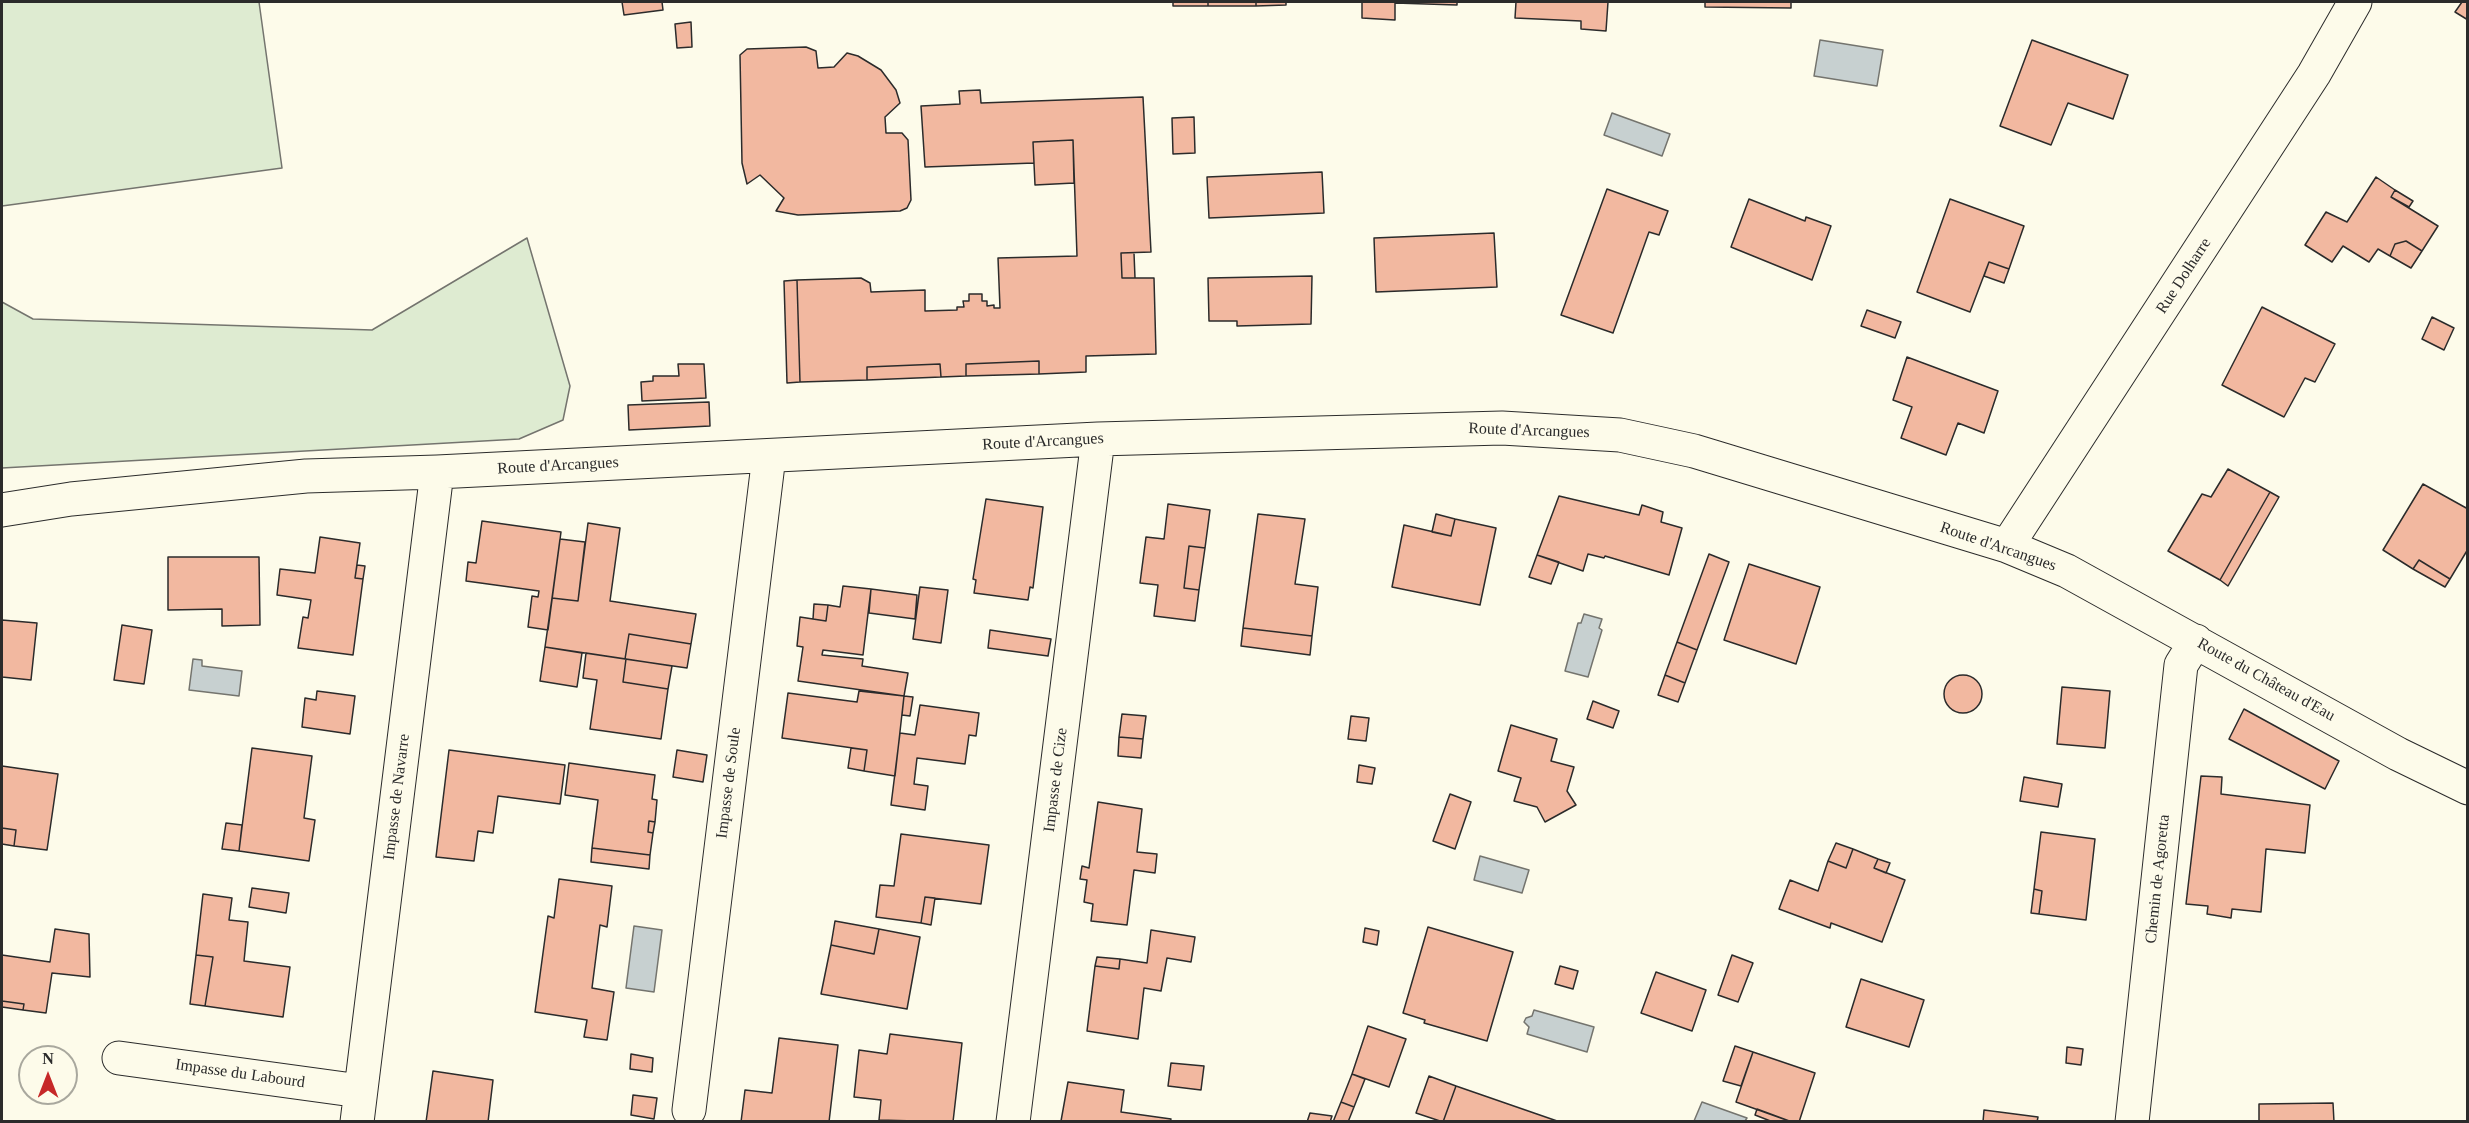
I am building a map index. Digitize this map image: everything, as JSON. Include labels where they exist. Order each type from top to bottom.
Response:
[{"type":"street","name":"Rue Dolharre","points":[[2007,546],[2314,74],[2355,2]]},
{"type":"street","name":"Route d'Arcangues","points":[[2,510],[71,499],[306,476],[437,472],[1098,439],[1502,428],[1620,435],[1694,451],[2007,546],[2067,571]]},
{"type":"street","name":"Impasse de Cize","points":[[1013,1122],[1098,439]]},
{"type":"street","name":"Impasse de Soule","points":[[689,1110],[769,456]]},
{"type":"street","name":"Impasse de Navarre","points":[[359,1106],[437,472]]},
{"type":"street","name":"Route du Château d'Eau","points":[[2067,571],[2398,754],[2468,788]]},
{"type":"street","name":"Chemin de Agoretta","points":[[2132,1122],[2181,665],[2196,641]]},
{"type":"street","name":"Impasse du Labourd","points":[[119,1058],[359,1106]]},
{"type":"green space","points":[[2,2],[259,2],[282,168],[2,206]]},
{"type":"green space","points":[[527,238],[570,386],[563,420],[519,439],[2,468],[2,302],[33,319],[372,330]]},
{"type":"shaded area","points":[[1820,40],[1883,50],[1877,86],[1814,76]]},
{"type":"shaded area","points":[[1612,113],[1670,134],[1662,156],[1604,135]]},
{"type":"shaded area","points":[[1584,614],[1602,619],[1599,628],[1602,630],[1588,677],[1565,671],[1578,623],[1581,623]]},
{"type":"shaded area","points":[[193,659],[202,660],[202,666],[242,671],[239,696],[189,690]]},
{"type":"shaded area","points":[[1480,856],[1529,870],[1522,893],[1474,880]]},
{"type":"shaded area","points":[[634,926],[662,930],[654,992],[626,988]]},
{"type":"shaded area","points":[[1534,1010],[1594,1027],[1587,1052],[1527,1034],[1529,1027],[1524,1022],[1526,1018],[1532,1016]]},
{"type":"shaded area","points":[[1702,1102],[1747,1118],[1745,1121],[1694,1121]]},
{"type":"building","points":[[622,2],[662,2],[663,10],[624,15]]},
{"type":"building","points":[[1173,2],[1208,2],[1208,6],[1173,6]]},
{"type":"building","points":[[1208,2],[1256,2],[1256,6],[1208,6]]},
{"type":"building","points":[[1256,2],[1286,2],[1286,5],[1256,6]]},
{"type":"building","points":[[1362,2],[1457,2],[1457,5],[1395,3],[1395,20],[1362,18]]},
{"type":"building","points":[[1516,2],[1608,2],[1606,31],[1581,29],[1581,21],[1515,18]]},
{"type":"building","points":[[1705,2],[1791,2],[1791,8],[1705,7]]},
{"type":"building","points":[[2462,2],[2468,2],[2468,20],[2455,12]]},
{"type":"building","points":[[691,22],[692,47],[677,48],[675,24]]},
{"type":"building","points":[[2032,40],[2128,75],[2113,119],[2068,103],[2051,145],[2000,126]]},
{"type":"building","points":[[806,47],[816,51],[818,68],[834,67],[847,53],[858,56],[881,70],[896,90],[900,103],[885,117],[886,133],[902,133],[908,140],[911,200],[907,208],[900,211],[798,215],[776,211],[784,198],[760,175],[747,184],[742,163],[740,55],[747,49]]},
{"type":"building","points":[[980,90],[981,103],[1143,97],[1151,252],[1121,253],[1122,278],[1154,278],[1156,354],[1086,356],[1086,372],[1039,374],[1039,361],[966,364],[966,376],[941,377],[940,364],[867,367],[867,380],[800,382],[797,280],[861,278],[870,283],[871,292],[925,290],[925,311],[957,310],[957,307],[964,307],[963,301],[969,301],[969,294],[982,294],[982,301],[987,301],[987,306],[994,305],[994,308],[1000,308],[998,258],[1077,256],[1073,140],[1033,142],[1034,163],[925,167],[921,106],[960,104],[959,91]]},
{"type":"building","points":[[1194,117],[1195,153],[1173,154],[1172,118]]},
{"type":"building","points":[[1073,140],[1074,183],[1035,185],[1033,142]]},
{"type":"building","points":[[1322,172],[1324,213],[1209,218],[1207,177]]},
{"type":"building","points":[[2376,177],[2395,190],[2391,197],[2438,226],[2422,251],[2406,241],[2395,244],[2390,256],[2378,249],[2369,262],[2343,246],[2332,262],[2305,245],[2326,212],[2347,222]]},
{"type":"building","points":[[1607,189],[1668,211],[1659,235],[1649,232],[1613,333],[1561,315]]},
{"type":"building","points":[[2395,190],[2413,201],[2409,207],[2391,197]]},
{"type":"building","points":[[1749,199],[1805,221],[1806,217],[1831,226],[1812,280],[1731,247]]},
{"type":"building","points":[[1950,199],[2024,226],[2009,269],[1989,262],[1970,312],[1917,292]]},
{"type":"building","points":[[1494,233],[1497,287],[1376,292],[1374,238]]},
{"type":"building","points":[[2406,241],[2422,251],[2411,268],[2390,256],[2395,244]]},
{"type":"building","points":[[1121,253],[1134,253],[1135,278],[1122,278]]},
{"type":"building","points":[[1989,262],[2009,269],[2004,283],[1984,276]]},
{"type":"building","points":[[1312,276],[1311,324],[1237,326],[1237,321],[1209,321],[1208,278]]},
{"type":"building","points":[[797,280],[800,382],[787,383],[784,281]]},
{"type":"building","points":[[2262,307],[2335,344],[2315,382],[2305,378],[2284,417],[2222,385]]},
{"type":"building","points":[[1867,310],[1901,322],[1895,338],[1861,326]]},
{"type":"building","points":[[2432,317],[2454,328],[2444,350],[2422,339]]},
{"type":"building","points":[[1907,357],[1998,391],[1984,433],[1958,423],[1946,455],[1901,438],[1912,407],[1893,400]]},
{"type":"building","points":[[1039,361],[1039,374],[966,376],[966,364]]},
{"type":"building","points":[[678,364],[704,364],[706,398],[642,401],[641,382],[653,381],[653,376],[679,376]]},
{"type":"building","points":[[940,364],[941,377],[867,380],[867,367]]},
{"type":"building","points":[[709,402],[710,426],[629,430],[628,405]]},
{"type":"building","points":[[2228,469],[2270,492],[2220,580],[2168,551],[2202,494],[2211,497]]},
{"type":"building","points":[[2423,484],[2468,509],[2468,549],[2450,579],[2419,560],[2413,569],[2383,550]]},
{"type":"building","points":[[2270,492],[2279,497],[2228,586],[2220,580]]},
{"type":"building","points":[[1559,496],[1639,515],[1642,505],[1663,512],[1661,522],[1682,528],[1669,575],[1605,556],[1604,558],[1588,554],[1583,571],[1537,555]]},
{"type":"building","points":[[986,499],[1043,507],[1033,588],[1030,587],[1028,600],[974,593],[976,580],[973,579]]},
{"type":"building","points":[[1168,504],[1210,510],[1205,548],[1189,546],[1184,588],[1199,590],[1195,621],[1154,616],[1158,585],[1140,583],[1146,537],[1164,539]]},
{"type":"building","points":[[1258,514],[1305,519],[1295,584],[1318,587],[1312,636],[1243,628]]},
{"type":"building","points":[[1436,514],[1455,519],[1451,536],[1432,532]]},
{"type":"building","points":[[1455,519],[1496,528],[1480,605],[1392,587],[1404,525],[1451,536]]},
{"type":"building","points":[[482,521],[561,532],[548,630],[528,627],[532,596],[538,597],[539,591],[466,581],[468,562],[476,563]]},
{"type":"building","points":[[588,523],[620,528],[610,601],[696,614],[691,644],[629,634],[625,659],[545,647],[552,598],[578,601]]},
{"type":"building","points":[[320,537],[360,543],[355,578],[363,579],[353,655],[298,648],[303,617],[308,618],[311,600],[277,595],[280,569],[315,573]]},
{"type":"building","points":[[560,539],[585,542],[578,601],[552,598]]},
{"type":"building","points":[[1189,546],[1205,548],[1199,590],[1184,588]]},
{"type":"building","points":[[1709,554],[1729,562],[1697,650],[1677,642]]},
{"type":"building","points":[[1537,555],[1559,562],[1551,584],[1529,577]]},
{"type":"building","points":[[168,557],[259,557],[260,625],[222,626],[222,609],[168,610]]},
{"type":"building","points":[[2419,560],[2450,579],[2445,587],[2413,569]]},
{"type":"building","points":[[1749,564],[1820,587],[1796,664],[1724,640]]},
{"type":"building","points":[[357,565],[365,566],[363,579],[355,578]]},
{"type":"building","points":[[843,586],[871,589],[863,655],[823,650],[822,655],[863,659],[862,666],[908,673],[904,696],[798,681],[803,647],[797,646],[800,617],[826,621],[828,605],[840,607]]},
{"type":"building","points":[[920,587],[948,590],[941,643],[913,639]]},
{"type":"building","points":[[871,589],[917,595],[915,619],[869,613]]},
{"type":"building","points":[[814,604],[828,605],[826,621],[813,619]]},
{"type":"building","points":[[2,620],[37,623],[31,680],[2,677]]},
{"type":"building","points":[[122,625],[152,630],[144,684],[114,680]]},
{"type":"building","points":[[1243,628],[1312,636],[1310,655],[1241,646]]},
{"type":"building","points":[[990,630],[1051,639],[1048,656],[988,648]]},
{"type":"building","points":[[629,634],[691,644],[687,668],[625,659]]},
{"type":"building","points":[[1677,642],[1697,650],[1685,683],[1665,675]]},
{"type":"building","points":[[545,647],[582,653],[577,687],[540,681]]},
{"type":"building","points":[[586,653],[626,659],[623,682],[668,689],[661,739],[590,729],[597,680],[583,678]]},
{"type":"building","points":[[626,659],[672,666],[668,689],[623,682]]},
{"type":"building","points":[[1665,675],[1685,683],[1678,702],[1658,695]]},
{"type":"building","points":[[1963,675],[1976,681],[1982,694],[1976,707],[1963,713],[1950,707],[1944,694],[1950,681]]},
{"type":"building","points":[[2062,687],[2110,691],[2105,748],[2057,744]]},
{"type":"building","points":[[317,691],[355,696],[350,734],[302,727],[305,698],[316,700]]},
{"type":"building","points":[[859,691],[904,696],[895,776],[864,771],[867,750],[782,738],[788,693],[857,702]]},
{"type":"building","points":[[904,696],[913,697],[910,716],[902,715]]},
{"type":"building","points":[[1593,701],[1619,711],[1613,728],[1587,719]]},
{"type":"building","points":[[920,705],[979,713],[976,736],[969,735],[965,764],[917,758],[914,784],[928,786],[925,810],[891,805],[900,733],[915,735]]},
{"type":"building","points":[[2244,709],[2339,761],[2325,789],[2229,739]]},
{"type":"building","points":[[1122,714],[1146,716],[1143,739],[1119,737]]},
{"type":"building","points":[[1351,716],[1369,718],[1366,741],[1348,739]]},
{"type":"building","points":[[1511,725],[1557,739],[1551,761],[1574,767],[1567,791],[1576,805],[1545,822],[1537,807],[1514,801],[1521,778],[1498,771]]},
{"type":"building","points":[[1119,737],[1143,739],[1141,758],[1118,756]]},
{"type":"building","points":[[252,748],[312,756],[304,818],[315,820],[309,861],[239,851]]},
{"type":"building","points":[[851,748],[867,750],[864,771],[848,768]]},
{"type":"building","points":[[449,750],[565,765],[560,804],[498,796],[493,833],[478,831],[474,861],[436,857]]},
{"type":"building","points":[[677,750],[707,755],[703,782],[673,777]]},
{"type":"building","points":[[569,763],[655,775],[652,799],[657,800],[655,822],[649,821],[648,832],[653,833],[650,855],[592,848],[598,800],[565,795]]},
{"type":"building","points":[[1359,765],[1375,768],[1372,784],[1357,782]]},
{"type":"building","points":[[2,766],[58,774],[47,850],[14,846],[16,830],[2,828]]},
{"type":"building","points":[[2201,776],[2222,777],[2221,794],[2310,805],[2305,853],[2266,849],[2261,912],[2232,909],[2231,918],[2207,914],[2208,906],[2186,904]]},
{"type":"building","points":[[2024,777],[2062,784],[2058,807],[2020,801]]},
{"type":"building","points":[[1450,794],[1471,802],[1455,849],[1433,841]]},
{"type":"building","points":[[1098,802],[1142,809],[1137,852],[1157,854],[1155,873],[1134,870],[1127,925],[1091,921],[1093,904],[1084,902],[1087,880],[1080,879],[1082,866],[1089,868]]},
{"type":"building","points":[[649,821],[655,822],[653,833],[648,832]]},
{"type":"building","points":[[226,823],[242,825],[239,851],[222,849]]},
{"type":"building","points":[[2,828],[16,830],[14,846],[2,844]]},
{"type":"building","points":[[2041,832],[2095,839],[2086,920],[2039,914],[2042,891],[2034,889]]},
{"type":"building","points":[[901,834],[989,845],[981,904],[925,897],[921,923],[876,917],[880,885],[894,886]]},
{"type":"building","points":[[1836,843],[1853,849],[1846,868],[1828,861]]},
{"type":"building","points":[[592,848],[650,855],[649,869],[591,862]]},
{"type":"building","points":[[1853,849],[1878,859],[1874,868],[1905,880],[1882,942],[1831,923],[1830,928],[1779,909],[1790,880],[1818,891],[1828,861],[1846,868]]},
{"type":"building","points":[[1878,859],[1890,863],[1886,873],[1874,868]]},
{"type":"building","points":[[559,879],[612,886],[607,927],[600,925],[592,988],[614,992],[607,1040],[584,1037],[587,1020],[535,1012],[548,916],[554,918]]},
{"type":"building","points":[[252,888],[289,893],[286,913],[249,907]]},
{"type":"building","points":[[2034,889],[2042,891],[2039,914],[2031,913]]},
{"type":"building","points":[[203,894],[232,898],[229,920],[248,922],[244,961],[290,967],[283,1017],[205,1006],[213,957],[196,955]]},
{"type":"building","points":[[925,897],[935,898],[931,925],[921,923]]},
{"type":"building","points":[[835,921],[879,929],[874,954],[831,945]]},
{"type":"building","points":[[1428,927],[1513,952],[1487,1041],[1424,1023],[1425,1020],[1403,1013]]},
{"type":"building","points":[[1365,928],[1379,931],[1377,945],[1363,942]]},
{"type":"building","points":[[55,929],[89,934],[90,977],[52,973],[46,1013],[23,1010],[24,1004],[2,1001],[2,955],[50,962]]},
{"type":"building","points":[[879,929],[920,937],[907,1009],[821,994],[831,945],[874,954]]},
{"type":"building","points":[[1151,930],[1195,937],[1191,962],[1167,958],[1161,991],[1144,988],[1138,1039],[1087,1031],[1095,966],[1119,969],[1120,959],[1147,963]]},
{"type":"building","points":[[196,955],[213,957],[205,1006],[190,1004]]},
{"type":"building","points":[[1732,955],[1753,963],[1738,1002],[1718,995]]},
{"type":"building","points":[[1097,957],[1120,959],[1119,969],[1095,966]]},
{"type":"building","points":[[1560,966],[1578,971],[1573,989],[1555,984]]},
{"type":"building","points":[[1656,972],[1706,990],[1692,1031],[1641,1013]]},
{"type":"building","points":[[1861,979],[1924,1000],[1909,1047],[1846,1027]]},
{"type":"building","points":[[2,1001],[24,1004],[23,1010],[2,1007]]},
{"type":"building","points":[[1368,1026],[1406,1039],[1389,1087],[1352,1074]]},
{"type":"building","points":[[890,1034],[962,1043],[953,1122],[879,1120],[881,1100],[854,1097],[859,1050],[887,1054]]},
{"type":"building","points":[[779,1038],[838,1045],[829,1122],[741,1122],[745,1090],[772,1093]]},
{"type":"building","points":[[1735,1046],[1753,1052],[1741,1086],[1723,1081]]},
{"type":"building","points":[[2067,1047],[2083,1049],[2081,1065],[2066,1063]]},
{"type":"building","points":[[1753,1052],[1815,1073],[1799,1122],[1792,1122],[1736,1102]]},
{"type":"building","points":[[631,1054],[653,1058],[652,1072],[630,1069]]},
{"type":"building","points":[[1171,1063],[1204,1066],[1201,1090],[1168,1086]]},
{"type":"building","points":[[433,1071],[493,1080],[488,1122],[426,1122]]},
{"type":"building","points":[[1352,1074],[1365,1079],[1354,1107],[1341,1102]]},
{"type":"building","points":[[1429,1076],[1456,1086],[1443,1122],[1416,1113]]},
{"type":"building","points":[[1068,1082],[1124,1090],[1121,1112],[1171,1119],[1170,1122],[1061,1121]]},
{"type":"building","points":[[1456,1086],[1560,1122],[1443,1122]]},
{"type":"building","points":[[633,1095],[657,1098],[654,1119],[631,1115]]},
{"type":"building","points":[[1341,1102],[1354,1107],[1348,1122],[1333,1122]]},
{"type":"building","points":[[2333,1103],[2334,1122],[2259,1122],[2259,1104]]},
{"type":"building","points":[[1757,1109],[1792,1122],[1773,1122],[1755,1115]]},
{"type":"building","points":[[1984,1110],[2038,1117],[2037,1122],[1983,1122]]},
{"type":"building","points":[[1310,1113],[1332,1116],[1330,1122],[1307,1122]]}]
